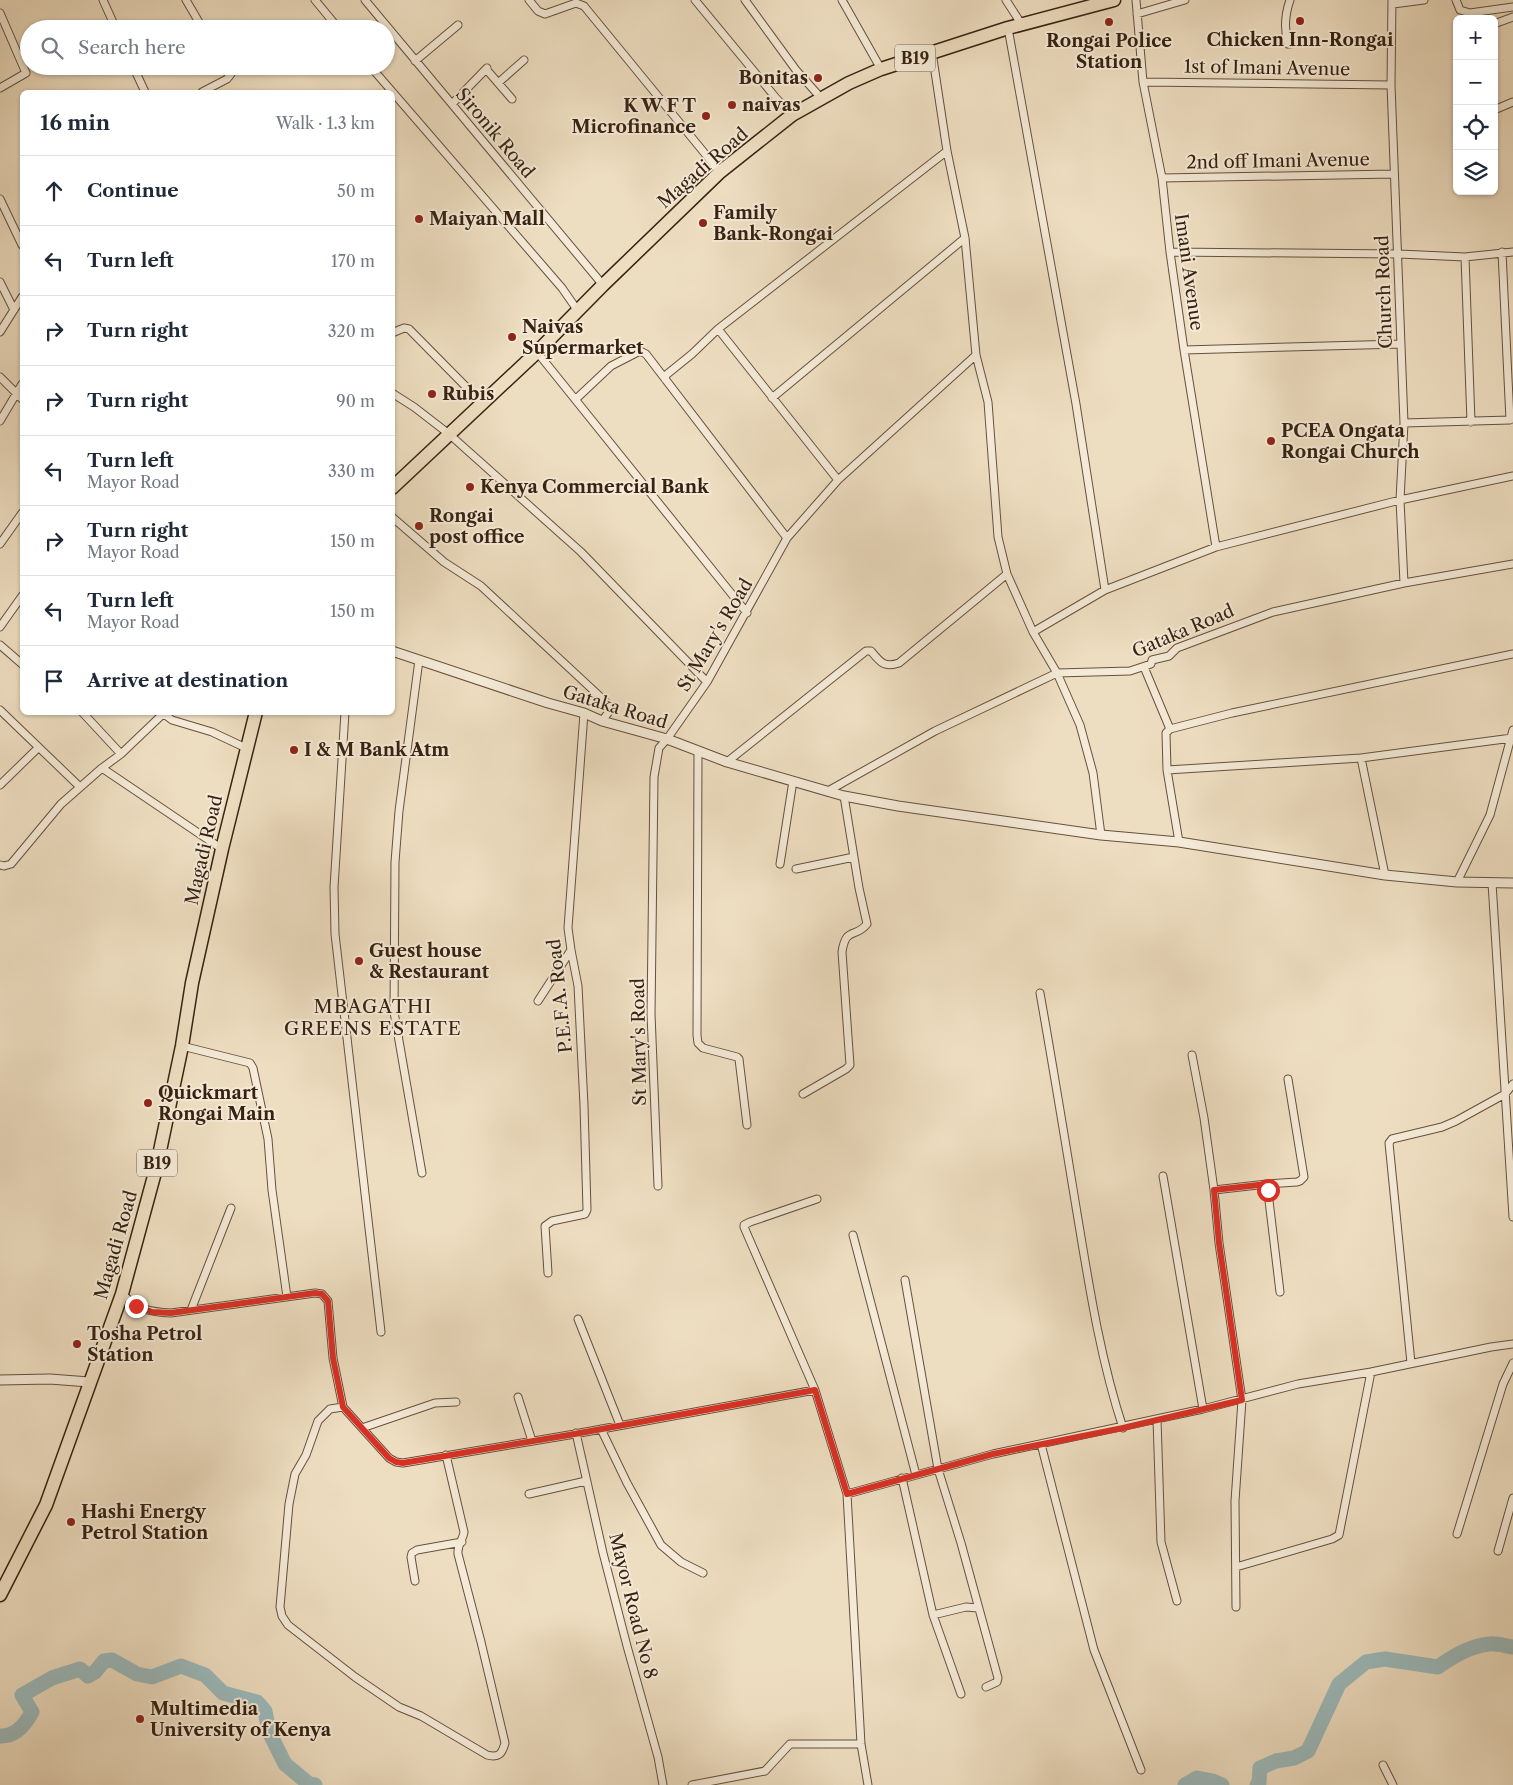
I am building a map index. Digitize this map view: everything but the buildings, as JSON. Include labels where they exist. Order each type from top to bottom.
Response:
[{"type":"highway","name":"Magadi Road","points":[[395,485],[537,352],[603,284],[720,172],[792,115],[849,83],[881,69],[1008,28],[1106,1]]},
{"type":"highway","name":"Magadi Road","points":[[0,1595],[46,1505],[122,1294],[157,1165],[182,1046],[192,983],[222,849],[255,715]]},
{"type":"street","points":[[103,0],[112,20]]},
{"type":"street","points":[[186,0],[198,20]]},
{"type":"street","points":[[315,0],[332,20]]},
{"type":"street","name":"Sironik Road","points":[[365,0],[382,20]]},
{"type":"street","points":[[529,0],[538,11],[545,14],[576,3],[584,6],[720,172]]},
{"type":"street","points":[[695,0],[792,115]]},
{"type":"street","points":[[744,0],[796,70],[821,98]]},
{"type":"street","points":[[842,0],[881,69]]},
{"type":"street","points":[[1006,0],[1022,25]]},
{"type":"street","name":"Imani Avenue","points":[[1136,0],[1143,82],[1162,178],[1184,350],[1216,547]]},
{"type":"street","points":[[1137,14],[1185,0]]},
{"type":"street","points":[[1290,0],[1287,10],[1285,34],[1288,44],[1316,41]]},
{"type":"street","points":[[1392,2],[1424,0]]},
{"type":"street","points":[[1456,0],[1460,10],[1470,13],[1512,12]]},
{"type":"street","name":"Church Road","points":[[1392,2],[1391,85],[1404,423],[1400,500],[1404,583]]},
{"type":"street","points":[[1498,21],[1512,12]]},
{"type":"street","points":[[0,13],[20,59]]},
{"type":"street","points":[[416,61],[458,25]]},
{"type":"street","points":[[1008,28],[1076,404],[1105,590]]},
{"type":"street","name":"Sironik Road","points":[[395,36],[603,284]]},
{"type":"street","points":[[932,52],[947,151],[965,238],[976,355],[988,402],[998,537],[1007,574],[1033,632],[1057,673],[1080,726],[1093,773],[1101,835]]},
{"type":"street","points":[[498,83],[524,60]]},
{"type":"street","points":[[452,104],[486,68],[512,99]]},
{"type":"street","points":[[0,88],[23,75]]},
{"type":"street","points":[[137,75],[144,90]]},
{"type":"street","points":[[206,90],[227,79],[230,75]]},
{"type":"street","points":[[378,75],[391,90]]},
{"type":"street","name":"1st of Imani Avenue","points":[[1143,82],[1391,85]]},
{"type":"street","points":[[395,95],[562,288],[578,311]]},
{"type":"street","points":[[1498,108],[1513,102]]},
{"type":"street","points":[[665,379],[666,375],[718,329],[947,151]]},
{"type":"street","name":"2nd off Imani Avenue","points":[[1162,178],[1394,174]]},
{"type":"street","points":[[0,199],[20,241]]},
{"type":"street","points":[[772,398],[965,238]]},
{"type":"street","points":[[1170,252],[1399,254],[1465,257],[1513,252]]},
{"type":"street","points":[[1404,423],[1511,420],[1502,252]]},
{"type":"street","points":[[1465,257],[1471,422]]},
{"type":"street","points":[[0,282],[14,310]]},
{"type":"street","points":[[0,332],[20,300]]},
{"type":"street","points":[[395,332],[404,328],[409,329],[482,403]]},
{"type":"street","points":[[718,329],[838,480]]},
{"type":"street","points":[[1184,350],[1401,344]]},
{"type":"street","points":[[576,399],[611,366],[640,351],[646,354],[788,538]]},
{"type":"street","points":[[537,352],[746,613]]},
{"type":"street","name":"St Mary's Road","points":[[658,1186],[651,1014],[654,777],[659,748],[707,682],[788,538],[838,480],[976,355]]},
{"type":"street","points":[[0,378],[19,396],[0,421]]},
{"type":"street","points":[[395,395],[449,434],[581,552],[707,682]]},
{"type":"street","points":[[1033,632],[1105,590],[1216,547],[1400,500],[1513,476]]},
{"type":"street","points":[[0,544],[20,517]]},
{"type":"street","points":[[395,520],[444,562],[481,586],[608,703],[611,709],[602,721]]},
{"type":"street","name":"Gataka Road","points":[[828,791],[935,731],[1057,673],[1130,671],[1151,664],[1152,660],[1168,656],[1177,648],[1273,612],[1404,583],[1513,564]]},
{"type":"street","points":[[727,762],[866,651],[871,651],[882,663],[891,666],[899,663],[1007,574]]},
{"type":"street","points":[[0,627],[20,599]]},
{"type":"street","points":[[0,645],[20,662]]},
{"type":"street","name":"Gataka Road","points":[[395,652],[548,703],[584,713],[602,721],[666,740],[727,762],[844,796],[898,806],[1101,835],[1179,842],[1385,875],[1457,882],[1513,883]]},
{"type":"street","points":[[1179,842],[1167,770],[1166,733],[1170,729],[1232,713],[1513,654]]},
{"type":"street","points":[[419,660],[399,811],[395,862],[394,1012],[422,1173]]},
{"type":"street","points":[[1144,667],[1170,729]]},
{"type":"street","points":[[0,710],[80,787]]},
{"type":"street","name":"P.E.F.A. Road","points":[[548,1273],[545,1226],[552,1221],[585,1214],[587,1210],[578,986],[568,928],[584,713]]},
{"type":"street","points":[[85,715],[120,754]]},
{"type":"street","points":[[2,866],[11,864],[56,810],[163,715]]},
{"type":"street","points":[[167,715],[172,720],[212,732],[246,748]]},
{"type":"street","points":[[344,715],[334,887],[335,934],[381,1332]]},
{"type":"street","points":[[1457,882],[1490,815],[1513,730]]},
{"type":"street","points":[[1167,770],[1361,758],[1512,738]]},
{"type":"street","points":[[0,785],[38,748]]},
{"type":"street","points":[[698,752],[698,1043],[703,1048],[739,1059],[747,1126]]},
{"type":"street","points":[[1361,758],[1385,875]]},
{"type":"street","points":[[102,768],[222,849]]},
{"type":"street","points":[[780,864],[793,781]]},
{"type":"street","points":[[803,1094],[850,1065],[842,952],[844,940],[849,935],[863,929],[867,924],[844,796]]},
{"type":"street","points":[[796,869],[854,857]]},
{"type":"street","points":[[1492,883],[1513,1217]]},
{"type":"street","points":[[538,1001],[571,950]]},
{"type":"street","points":[[1040,993],[1084,1257],[1100,1338],[1116,1407],[1123,1428]]},
{"type":"street","points":[[182,1046],[250,1063],[253,1068],[268,1139],[272,1190],[287,1297]]},
{"type":"street","points":[[1192,1055],[1204,1118],[1219,1243],[1242,1400],[1235,1501],[1236,1607]]},
{"type":"street","points":[[1214,1190],[1297,1182],[1304,1177],[1288,1079]]},
{"type":"street","points":[[1411,1364],[1389,1143],[1392,1139],[1449,1124],[1505,1094],[1513,1084]]},
{"type":"street","points":[[1163,1176],[1203,1409]]},
{"type":"street","points":[[1267,1184],[1280,1292]]},
{"type":"street","points":[[817,1199],[750,1222],[744,1225],[744,1227],[815,1390],[847,1494],[861,1744],[868,1785]]},
{"type":"street","points":[[191,1310],[232,1208]]},
{"type":"street","points":[[853,1235],[916,1475]]},
{"type":"street","points":[[905,1280],[938,1469],[998,1678],[996,1683],[986,1687]]},
{"type":"street","points":[[122,1294],[136,1306],[152,1312],[171,1313],[315,1293],[322,1294],[328,1301],[333,1358],[343,1407],[389,1458],[403,1463],[815,1390]]},
{"type":"street","points":[[578,1319],[620,1425]]},
{"type":"street","points":[[847,1494],[993,1454],[1123,1428],[1242,1400],[1298,1384],[1371,1372],[1513,1344]]},
{"type":"street","points":[[1457,1534],[1503,1384],[1513,1362]]},
{"type":"street","points":[[1236,1567],[1332,1539],[1339,1534],[1371,1372]]},
{"type":"street","points":[[0,1380],[50,1379],[89,1382]]},
{"type":"street","points":[[518,1398],[532,1441]]},
{"type":"street","points":[[362,1428],[434,1402],[456,1402]]},
{"type":"street","points":[[343,1407],[330,1408],[318,1421],[306,1456],[295,1474],[288,1513],[280,1608],[282,1616],[288,1626],[355,1678],[392,1702],[487,1755],[494,1757],[500,1755],[504,1743],[481,1642],[458,1554],[458,1547],[462,1542],[464,1532],[446,1455]]},
{"type":"street","points":[[1157,1419],[1160,1542],[1176,1601]]},
{"type":"street","points":[[601,1429],[627,1483],[661,1545],[681,1562],[702,1573]]},
{"type":"street","name":"Mayor Road No 8","points":[[576,1433],[627,1646],[664,1785]]},
{"type":"street","points":[[1041,1444],[1094,1650],[1140,1770]]},
{"type":"street","points":[[902,1478],[933,1614],[962,1694]]},
{"type":"street","points":[[529,1494],[586,1481]]},
{"type":"street","points":[[1498,1551],[1513,1498]]},
{"type":"street","points":[[415,1580],[412,1553],[417,1550],[462,1542]]},
{"type":"street","points":[[933,1614],[966,1607],[978,1608]]},
{"type":"street","points":[[692,1785],[764,1770],[790,1744],[861,1744]]},
{"type":"street","points":[[1383,1765],[1393,1785]]},
{"type":"waterway","points":[[1257,1785],[1259,1783],[1260,1768],[1276,1761],[1294,1758],[1308,1751],[1339,1684],[1366,1662],[1385,1659],[1438,1667],[1456,1655],[1482,1645],[1498,1644],[1513,1647]]},
{"type":"waterway","points":[[0,1736],[15,1732],[32,1712],[22,1695],[52,1678],[80,1669],[88,1676],[95,1672],[104,1661],[112,1660],[137,1674],[152,1677],[181,1666],[205,1675],[223,1693],[257,1702],[265,1711],[269,1732],[285,1764],[309,1784],[315,1785]]},
{"type":"waterway","points":[[1185,1785],[1197,1778],[1222,1785]]},
{"type":"place","name":"Chicken Inn-Rongai","points":[[1300,21]]},
{"type":"place","name":"Rongai Police Station","points":[[1109,22]]},
{"type":"place","name":"Bonitas","points":[[818,78]]},
{"type":"place","name":"naivas","points":[[732,105]]},
{"type":"place","name":"K W F T Microfinance","points":[[706,116]]},
{"type":"place","name":"Maiyan Mall","points":[[419,219]]},
{"type":"place","name":"Family Bank-Rongai","points":[[703,223]]},
{"type":"place","name":"Naivas Supermarket","points":[[512,337]]},
{"type":"place","name":"Rubis","points":[[432,394]]},
{"type":"place","name":"PCEA Ongata Rongai Church","points":[[1271,441]]},
{"type":"place","name":"Kenya Commercial Bank","points":[[470,487]]},
{"type":"place","name":"Rongai post office","points":[[419,526]]},
{"type":"place","name":"I & M Bank Atm","points":[[294,750]]},
{"type":"place","name":"Guest house & Restaurant","points":[[359,961]]},
{"type":"place","name":"Quickmart Rongai Main","points":[[148,1103]]},
{"type":"place","name":"Tosha Petrol Station","points":[[77,1344]]},
{"type":"place","name":"Hashi Energy Petrol Station","points":[[71,1522]]},
{"type":"place","name":"Multimedia University of Kenya","points":[[140,1719]]},
{"type":"district","name":"MBAGATHI GREENS ESTATE","points":[[373,1017]]},
{"type":"route","points":[[136,1306],[152,1312],[171,1313],[315,1293],[322,1294],[328,1301],[333,1358],[343,1407],[389,1458],[403,1463],[815,1390],[847,1494],[993,1454],[1123,1428],[1242,1400],[1219,1243],[1214,1190],[1267,1184],[1268,1190]]}]
